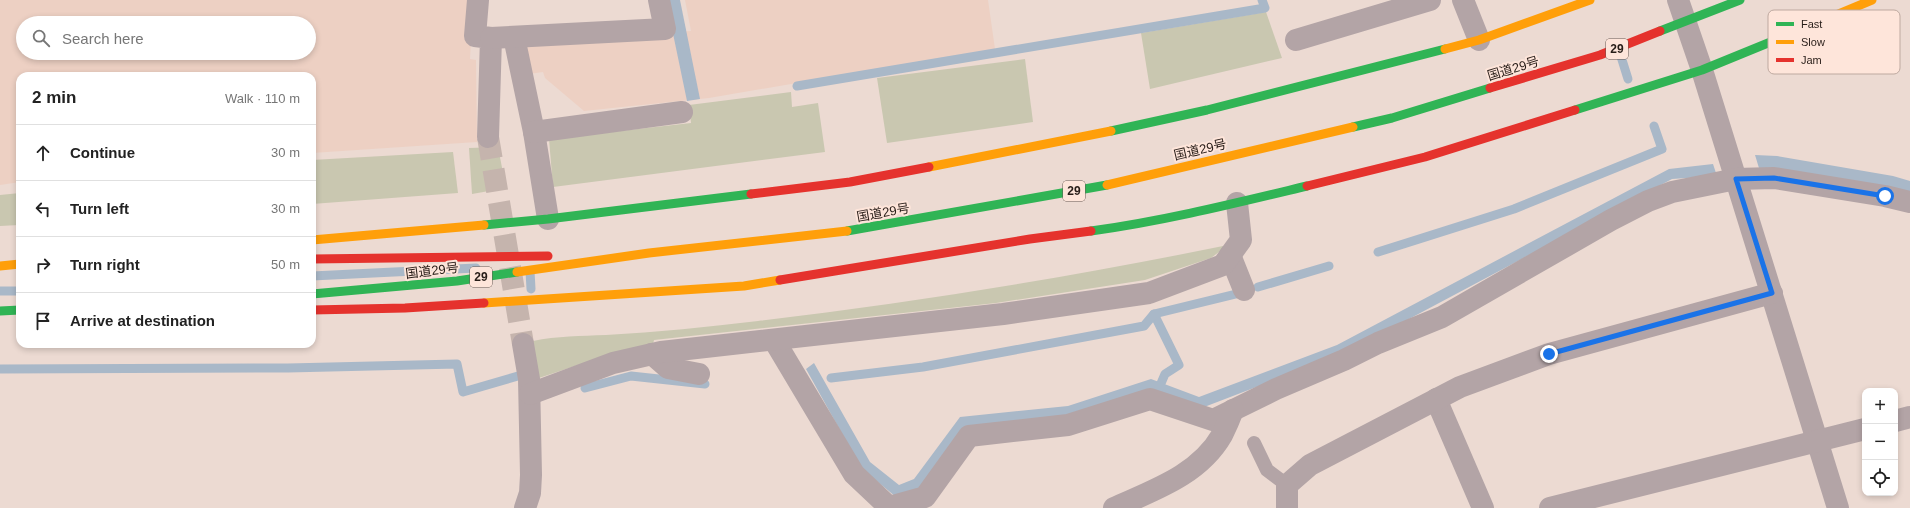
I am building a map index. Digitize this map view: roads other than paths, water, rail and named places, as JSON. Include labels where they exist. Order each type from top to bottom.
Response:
[{"type":"highway","points":[[316,240],[548,219],[850,182],[1037,146],[1207,110],[1479,40],[1590,0]]},
{"type":"highway","name":"国道29号","points":[[316,294],[457,281],[649,253],[838,233],[1092,188],[1392,118],[1600,55],[1740,0]]},
{"type":"highway","points":[[1848,10],[1872,0]]},
{"type":"highway","points":[[316,310],[405,308],[744,286],[1030,239],[1133,225],[1237,203],[1425,157],[1702,70],[1768,43]]},
{"type":"highway","name":"国道29号","points":[[316,259],[376,256],[464,258],[649,253]]},
{"type":"highway","points":[[0,267],[16,265]]},
{"type":"highway","points":[[0,267],[16,268]]},
{"type":"highway","points":[[0,311],[16,310]]},
{"type":"street","points":[[478,0],[475,36],[491,38],[665,29],[659,0]]},
{"type":"street","points":[[1296,40],[1430,0]]},
{"type":"street","points":[[1463,0],[1479,40]]},
{"type":"street","points":[[1678,0],[1702,70],[1838,508]]},
{"type":"street","points":[[514,37],[534,132],[548,219]]},
{"type":"street","points":[[488,137],[491,38]]},
{"type":"street","points":[[534,132],[682,112]]},
{"type":"street","points":[[774,340],[854,474],[889,506],[925,497],[969,436],[1068,425],[1150,399],[1213,420],[1276,389],[1344,360],[1378,343],[1442,317],[1564,246],[1648,201],[1672,192],[1736,179],[1774,178],[1815,183],[1910,202]]},
{"type":"street","points":[[530,394],[613,363],[652,354],[1003,314],[1149,293],[1223,265],[1241,240],[1237,203]]},
{"type":"street","points":[[1230,255],[1244,290]]},
{"type":"street","points":[[1287,508],[1287,485],[1310,465],[1436,398],[1460,387],[1549,354],[1772,293]]},
{"type":"street","points":[[523,344],[530,379],[531,475],[530,493],[525,508]]},
{"type":"street","points":[[652,354],[668,368],[699,374]]},
{"type":"street","points":[[1436,398],[1483,508]]},
{"type":"street","points":[[1114,508],[1162,487],[1194,468],[1211,450],[1222,435],[1233,410]]},
{"type":"street","points":[[1898,420],[1910,417]]},
{"type":"street","points":[[1550,508],[1862,430]]},
{"type":"lane","points":[[1254,443],[1267,470],[1287,485]]},
{"type":"water","points":[[666,0],[680,0],[700,99],[687,101]]},
{"type":"water","points":[[1755,155],[1777,156],[1893,176],[1910,181],[1910,195],[1759,168]]},
{"type":"water","points":[[1713,164],[1717,176],[1672,179],[1345,353],[1199,409],[1151,391],[1068,418],[966,429],[921,487],[896,497],[861,468],[806,369],[814,363],[870,462],[899,485],[914,479],[960,417],[1068,406],[1151,379],[1199,397],[1337,345],[1669,169]]},
{"type":"waterway","points":[[797,86],[1265,8],[1262,0]]},
{"type":"waterway","points":[[1618,47],[1628,79]]},
{"type":"waterway","points":[[1378,252],[1514,209],[1662,149],[1654,126]]},
{"type":"waterway","points":[[1258,287],[1329,266]]},
{"type":"waterway","points":[[316,276],[476,268]]},
{"type":"waterway","points":[[530,271],[531,289]]},
{"type":"waterway","points":[[0,291],[16,291]]},
{"type":"waterway","points":[[831,378],[923,367],[1144,326],[1154,314],[1236,294]]},
{"type":"waterway","points":[[1154,314],[1179,365],[1165,374],[1159,388]]},
{"type":"waterway","points":[[0,369],[288,368],[457,364],[463,392],[518,376]]},
{"type":"waterway","points":[[585,388],[631,376],[705,384]]},
{"type":"tunnel","points":[[488,137],[523,344]]}]
